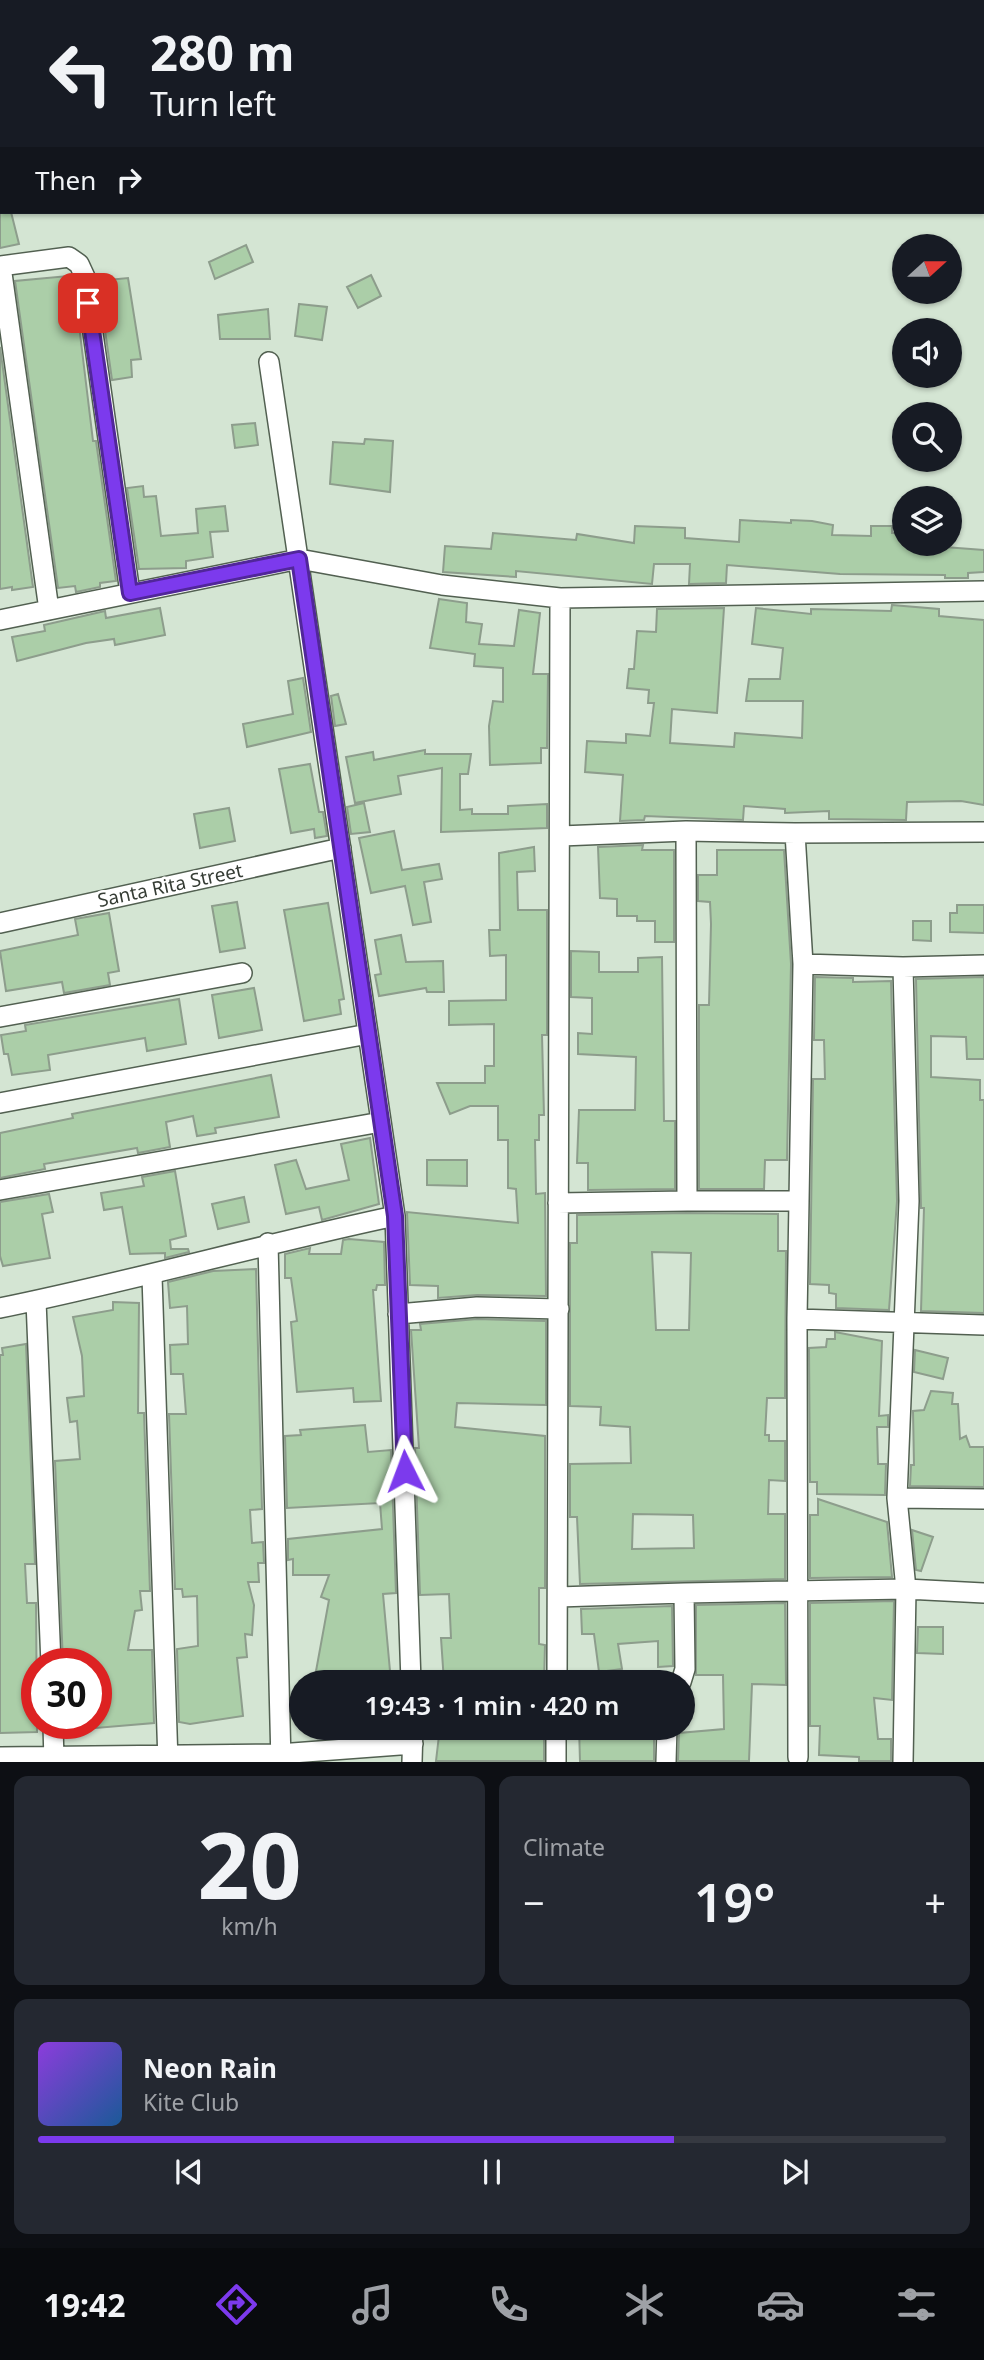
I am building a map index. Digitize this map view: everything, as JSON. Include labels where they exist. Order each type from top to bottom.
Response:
[{"type":"street","points":[[49,610],[0,266],[69,257],[79,264],[85,277],[130,593]]},
{"type":"street","points":[[269,362],[395,1216],[411,1670]]},
{"type":"street","points":[[0,621],[299,559],[442,585],[560,598],[984,591]]},
{"type":"street","points":[[557,1670],[560,598]]},
{"type":"street","points":[[561,836],[686,831],[984,832]]},
{"type":"street","points":[[686,831],[687,1201]]},
{"type":"street","points":[[795,833],[803,964],[797,1319],[800,1590],[798,1757]]},
{"type":"street","name":"Santa Rita Street","points":[[0,923],[341,848]]},
{"type":"street","points":[[803,964],[903,967],[984,965]]},
{"type":"street","points":[[903,967],[909,1201],[897,1498],[906,1589],[903,1762]]},
{"type":"street","points":[[0,1017],[242,973]]},
{"type":"street","points":[[0,1103],[368,1034]]},
{"type":"street","points":[[0,1191],[381,1122]]},
{"type":"street","points":[[558,1203],[799,1201]]},
{"type":"street","points":[[0,1308],[152,1276],[268,1243],[395,1216]]},
{"type":"street","points":[[268,1243],[280,1758]]},
{"type":"street","points":[[152,1276],[169,1758]]},
{"type":"street","points":[[36,1301],[50,1648]]},
{"type":"street","points":[[398,1314],[477,1307],[559,1308]]},
{"type":"street","points":[[797,1319],[984,1325]]},
{"type":"street","points":[[897,1498],[984,1499]]},
{"type":"street","points":[[558,1597],[906,1589],[984,1593]]},
{"type":"street","points":[[684,1593],[685,1670]]},
{"type":"street","points":[[53,1739],[54,1759]]},
{"type":"street","points":[[556,1740],[556,1762]]},
{"type":"street","points":[[666,1762],[667,1740]]},
{"type":"street","points":[[0,1757],[280,1758],[413,1744]]},
{"type":"building","points":[[0,214],[12,214],[19,244],[0,248]]},
{"type":"building","points":[[246,245],[253,262],[215,279],[209,262]]},
{"type":"building","points":[[371,275],[381,296],[358,308],[347,287]]},
{"type":"building","points":[[68,276],[69,284],[74,284],[93,441],[96,441],[116,581],[100,583],[100,587],[76,592],[75,586],[58,588],[15,281]]},
{"type":"building","points":[[128,278],[141,359],[131,360],[132,377],[112,380],[98,281]]},
{"type":"building","points":[[299,304],[327,307],[322,340],[295,336]]},
{"type":"building","points":[[268,309],[270,339],[220,339],[218,315]]},
{"type":"building","points":[[0,347],[33,587],[12,590],[12,587],[0,589]]},
{"type":"building","points":[[255,423],[258,445],[235,448],[232,425]]},
{"type":"building","points":[[365,439],[393,441],[390,492],[330,484],[333,442],[364,444]]},
{"type":"building","points":[[143,486],[144,497],[156,496],[161,536],[198,533],[196,509],[225,506],[228,531],[210,532],[213,557],[186,561],[186,568],[139,569],[127,488]]},
{"type":"building","points":[[740,520],[791,523],[791,520],[812,521],[833,525],[832,535],[871,536],[871,526],[892,526],[892,556],[962,556],[962,548],[984,550],[984,572],[968,573],[968,578],[945,578],[945,575],[840,574],[727,565],[726,583],[689,584],[690,564],[654,564],[652,584],[516,571],[516,577],[443,572],[445,546],[491,549],[493,533],[576,540],[577,534],[634,543],[635,526],[685,528],[685,538],[739,542]]},
{"type":"building","points":[[439,599],[467,603],[466,622],[482,624],[479,644],[514,646],[519,610],[540,613],[533,674],[548,674],[547,748],[541,748],[541,763],[490,765],[489,726],[493,701],[503,702],[503,668],[474,666],[475,654],[430,648]]},
{"type":"building","points":[[892,605],[939,609],[939,616],[984,620],[984,805],[961,801],[907,802],[906,820],[829,819],[829,811],[785,813],[785,809],[744,806],[743,820],[645,816],[644,820],[620,821],[623,775],[585,772],[587,741],[626,743],[626,734],[650,736],[654,703],[648,703],[649,690],[627,688],[629,669],[634,669],[637,631],[656,632],[657,609],[724,608],[717,713],[672,709],[670,743],[734,747],[735,733],[802,738],[803,701],[746,701],[749,679],[780,679],[783,648],[752,644],[756,608],[811,614],[811,609],[891,611]]},
{"type":"building","points":[[160,608],[165,635],[115,645],[114,639],[86,643],[17,661],[12,637],[45,631],[44,625],[105,611],[106,618]]},
{"type":"building","points":[[303,678],[311,732],[247,747],[243,724],[293,714],[288,681]]},
{"type":"building","points":[[338,694],[346,724],[335,726],[331,696]]},
{"type":"building","points":[[425,750],[425,754],[471,754],[468,774],[460,774],[460,810],[472,809],[472,814],[508,814],[508,806],[547,804],[547,828],[441,832],[442,768],[398,776],[401,794],[355,803],[346,757],[373,752],[374,760]]},
{"type":"building","points":[[310,764],[319,812],[323,812],[327,836],[315,838],[314,829],[291,833],[279,769]]},
{"type":"building","points":[[364,803],[370,832],[351,834],[347,807]]},
{"type":"building","points":[[229,808],[235,841],[200,848],[194,814]]},
{"type":"building","points":[[394,831],[402,870],[439,864],[442,879],[424,882],[431,922],[413,925],[405,886],[371,893],[359,838]]},
{"type":"building","points":[[643,845],[642,850],[674,850],[674,942],[655,942],[655,921],[637,921],[637,916],[617,916],[617,899],[600,898],[598,847]]},
{"type":"building","points":[[534,847],[535,871],[517,872],[518,910],[547,910],[547,1035],[542,1035],[544,1115],[539,1115],[539,1140],[535,1140],[536,1194],[545,1193],[546,1296],[477,1295],[438,1298],[438,1286],[410,1285],[407,1212],[518,1223],[516,1189],[508,1188],[508,1140],[498,1140],[498,1106],[470,1106],[450,1114],[437,1083],[485,1083],[485,1066],[494,1066],[494,1024],[449,1025],[449,1001],[506,1000],[506,955],[490,956],[489,930],[500,930],[499,853]]},
{"type":"building","points":[[717,850],[784,850],[791,964],[787,1160],[765,1160],[764,1189],[699,1189],[699,1005],[709,1005],[711,924],[710,902],[698,901],[698,875],[717,875]]},
{"type":"building","points":[[237,902],[245,948],[220,952],[212,906]]},
{"type":"building","points":[[328,903],[344,999],[339,1000],[341,1014],[304,1021],[284,910]]},
{"type":"building","points":[[957,905],[984,905],[984,933],[950,932],[950,913],[957,913]]},
{"type":"building","points":[[109,913],[119,971],[108,973],[110,985],[64,993],[62,982],[6,991],[0,951],[78,935],[75,919]]},
{"type":"building","points":[[913,921],[931,921],[931,941],[913,940]]},
{"type":"building","points":[[401,935],[406,962],[443,961],[444,992],[427,992],[426,988],[379,996],[375,975],[381,974],[375,940]]},
{"type":"building","points":[[571,951],[599,952],[599,972],[638,972],[638,958],[662,957],[664,1121],[675,1121],[675,1189],[588,1190],[588,1163],[577,1163],[579,1110],[635,1110],[636,1057],[578,1054],[578,1033],[592,1034],[592,998],[571,997]]},
{"type":"building","points":[[815,977],[853,978],[853,982],[891,981],[897,1201],[889,1310],[836,1308],[836,1294],[829,1293],[829,1285],[810,1284],[813,1079],[825,1079],[824,1040],[814,1040]]},
{"type":"building","points":[[984,977],[984,1059],[967,1059],[966,1037],[931,1036],[931,1077],[980,1080],[980,1100],[984,1100],[984,1313],[921,1311],[924,1208],[921,1208],[916,979]]},
{"type":"building","points":[[254,988],[262,1030],[219,1038],[212,995]]},
{"type":"building","points":[[179,999],[186,1044],[147,1051],[145,1038],[48,1055],[50,1070],[12,1075],[8,1054],[4,1054],[1,1035],[26,1031],[25,1025]]},
{"type":"building","points":[[271,1075],[279,1117],[215,1128],[216,1133],[197,1136],[193,1116],[166,1122],[170,1147],[138,1153],[137,1148],[44,1164],[45,1169],[0,1178],[0,1133],[73,1118],[72,1114]]},
{"type":"building","points":[[370,1138],[379,1204],[322,1220],[319,1207],[286,1214],[275,1165],[296,1160],[306,1189],[349,1180],[341,1144]]},
{"type":"building","points":[[427,1160],[467,1160],[467,1186],[427,1185]]},
{"type":"building","points":[[175,1171],[186,1236],[170,1240],[171,1249],[188,1249],[189,1252],[165,1258],[165,1253],[130,1254],[122,1207],[104,1210],[101,1193],[144,1186],[142,1177]]},
{"type":"building","points":[[49,1194],[53,1212],[42,1214],[50,1258],[3,1266],[0,1256],[0,1202]]},
{"type":"building","points":[[244,1197],[249,1222],[218,1229],[212,1204]]},
{"type":"building","points":[[778,1214],[778,1251],[786,1251],[785,1398],[767,1398],[765,1435],[769,1435],[769,1441],[785,1441],[785,1481],[769,1480],[768,1514],[785,1514],[785,1579],[580,1584],[577,1517],[570,1517],[570,1464],[631,1463],[630,1427],[600,1425],[601,1407],[570,1406],[570,1243],[577,1243],[577,1215]],"holes":[[[652,1252],[691,1253],[689,1330],[656,1330]],[[633,1514],[693,1515],[694,1548],[632,1549]]]},
{"type":"building","points":[[343,1240],[384,1242],[385,1285],[377,1285],[376,1290],[373,1290],[381,1401],[354,1402],[353,1388],[297,1392],[291,1322],[297,1321],[291,1278],[285,1278],[285,1254],[310,1248],[309,1254],[341,1254]]},
{"type":"building","points":[[256,1269],[262,1509],[250,1510],[252,1543],[263,1542],[264,1563],[258,1563],[259,1582],[248,1582],[254,1605],[252,1635],[245,1634],[247,1657],[237,1658],[243,1716],[190,1724],[179,1722],[177,1649],[198,1646],[197,1596],[183,1597],[182,1589],[175,1589],[169,1414],[186,1414],[183,1374],[171,1374],[170,1345],[188,1344],[187,1306],[170,1308],[168,1282],[213,1271]]},
{"type":"building","points":[[113,1302],[139,1303],[138,1413],[144,1413],[150,1591],[140,1591],[142,1610],[135,1611],[128,1650],[152,1650],[154,1723],[112,1727],[112,1648],[62,1648],[55,1461],[80,1459],[77,1421],[70,1422],[67,1398],[84,1396],[82,1356],[73,1317],[113,1310]]},
{"type":"building","points":[[477,1319],[546,1321],[546,1405],[457,1403],[455,1427],[545,1436],[545,1588],[539,1588],[539,1644],[545,1645],[544,1670],[443,1670],[441,1638],[451,1638],[449,1594],[420,1595],[415,1448],[419,1448],[411,1330],[421,1330],[420,1324]]},
{"type":"building","points":[[835,1332],[882,1341],[879,1416],[888,1415],[888,1427],[877,1427],[878,1464],[886,1464],[885,1495],[817,1494],[817,1482],[810,1482],[809,1348],[826,1347],[827,1339],[835,1339]]},
{"type":"building","points":[[26,1344],[35,1564],[25,1564],[27,1603],[36,1603],[36,1648],[21,1648],[21,1732],[0,1733],[0,1355],[3,1355],[2,1348]]},
{"type":"building","points":[[915,1350],[948,1358],[943,1379],[914,1372]]},
{"type":"building","points":[[931,1391],[953,1393],[952,1404],[958,1404],[960,1439],[966,1436],[970,1447],[984,1447],[984,1487],[910,1486],[911,1465],[914,1465],[913,1411],[924,1410]]},
{"type":"building","points":[[365,1425],[368,1452],[391,1450],[396,1593],[383,1594],[390,1670],[316,1670],[329,1600],[321,1597],[329,1575],[293,1575],[293,1559],[288,1560],[288,1539],[382,1529],[380,1503],[287,1508],[285,1436],[301,1435],[300,1430]]},
{"type":"building","points":[[818,1499],[887,1522],[892,1577],[810,1578],[810,1515],[818,1515]]},
{"type":"building","points":[[912,1530],[933,1537],[921,1571],[916,1570]]},
{"type":"building","points":[[894,1601],[892,1700],[874,1698],[878,1739],[891,1739],[891,1761],[859,1761],[859,1757],[819,1755],[820,1726],[810,1726],[810,1603]]},
{"type":"building","points":[[785,1603],[786,1685],[752,1684],[749,1761],[678,1761],[679,1740],[695,1740],[695,1732],[724,1729],[723,1675],[696,1675],[696,1605]]},
{"type":"building","points":[[672,1606],[673,1666],[658,1667],[658,1641],[618,1644],[622,1669],[599,1670],[594,1634],[582,1634],[581,1609]]},
{"type":"building","points":[[918,1627],[943,1627],[943,1654],[917,1653]]},
{"type":"building","points":[[438,1740],[544,1740],[544,1761],[436,1761]]},
{"type":"building","points":[[579,1740],[654,1740],[654,1761],[580,1761]]},
{"type":"route","points":[[88,303],[130,593],[299,559],[395,1216],[405,1471]]}]
